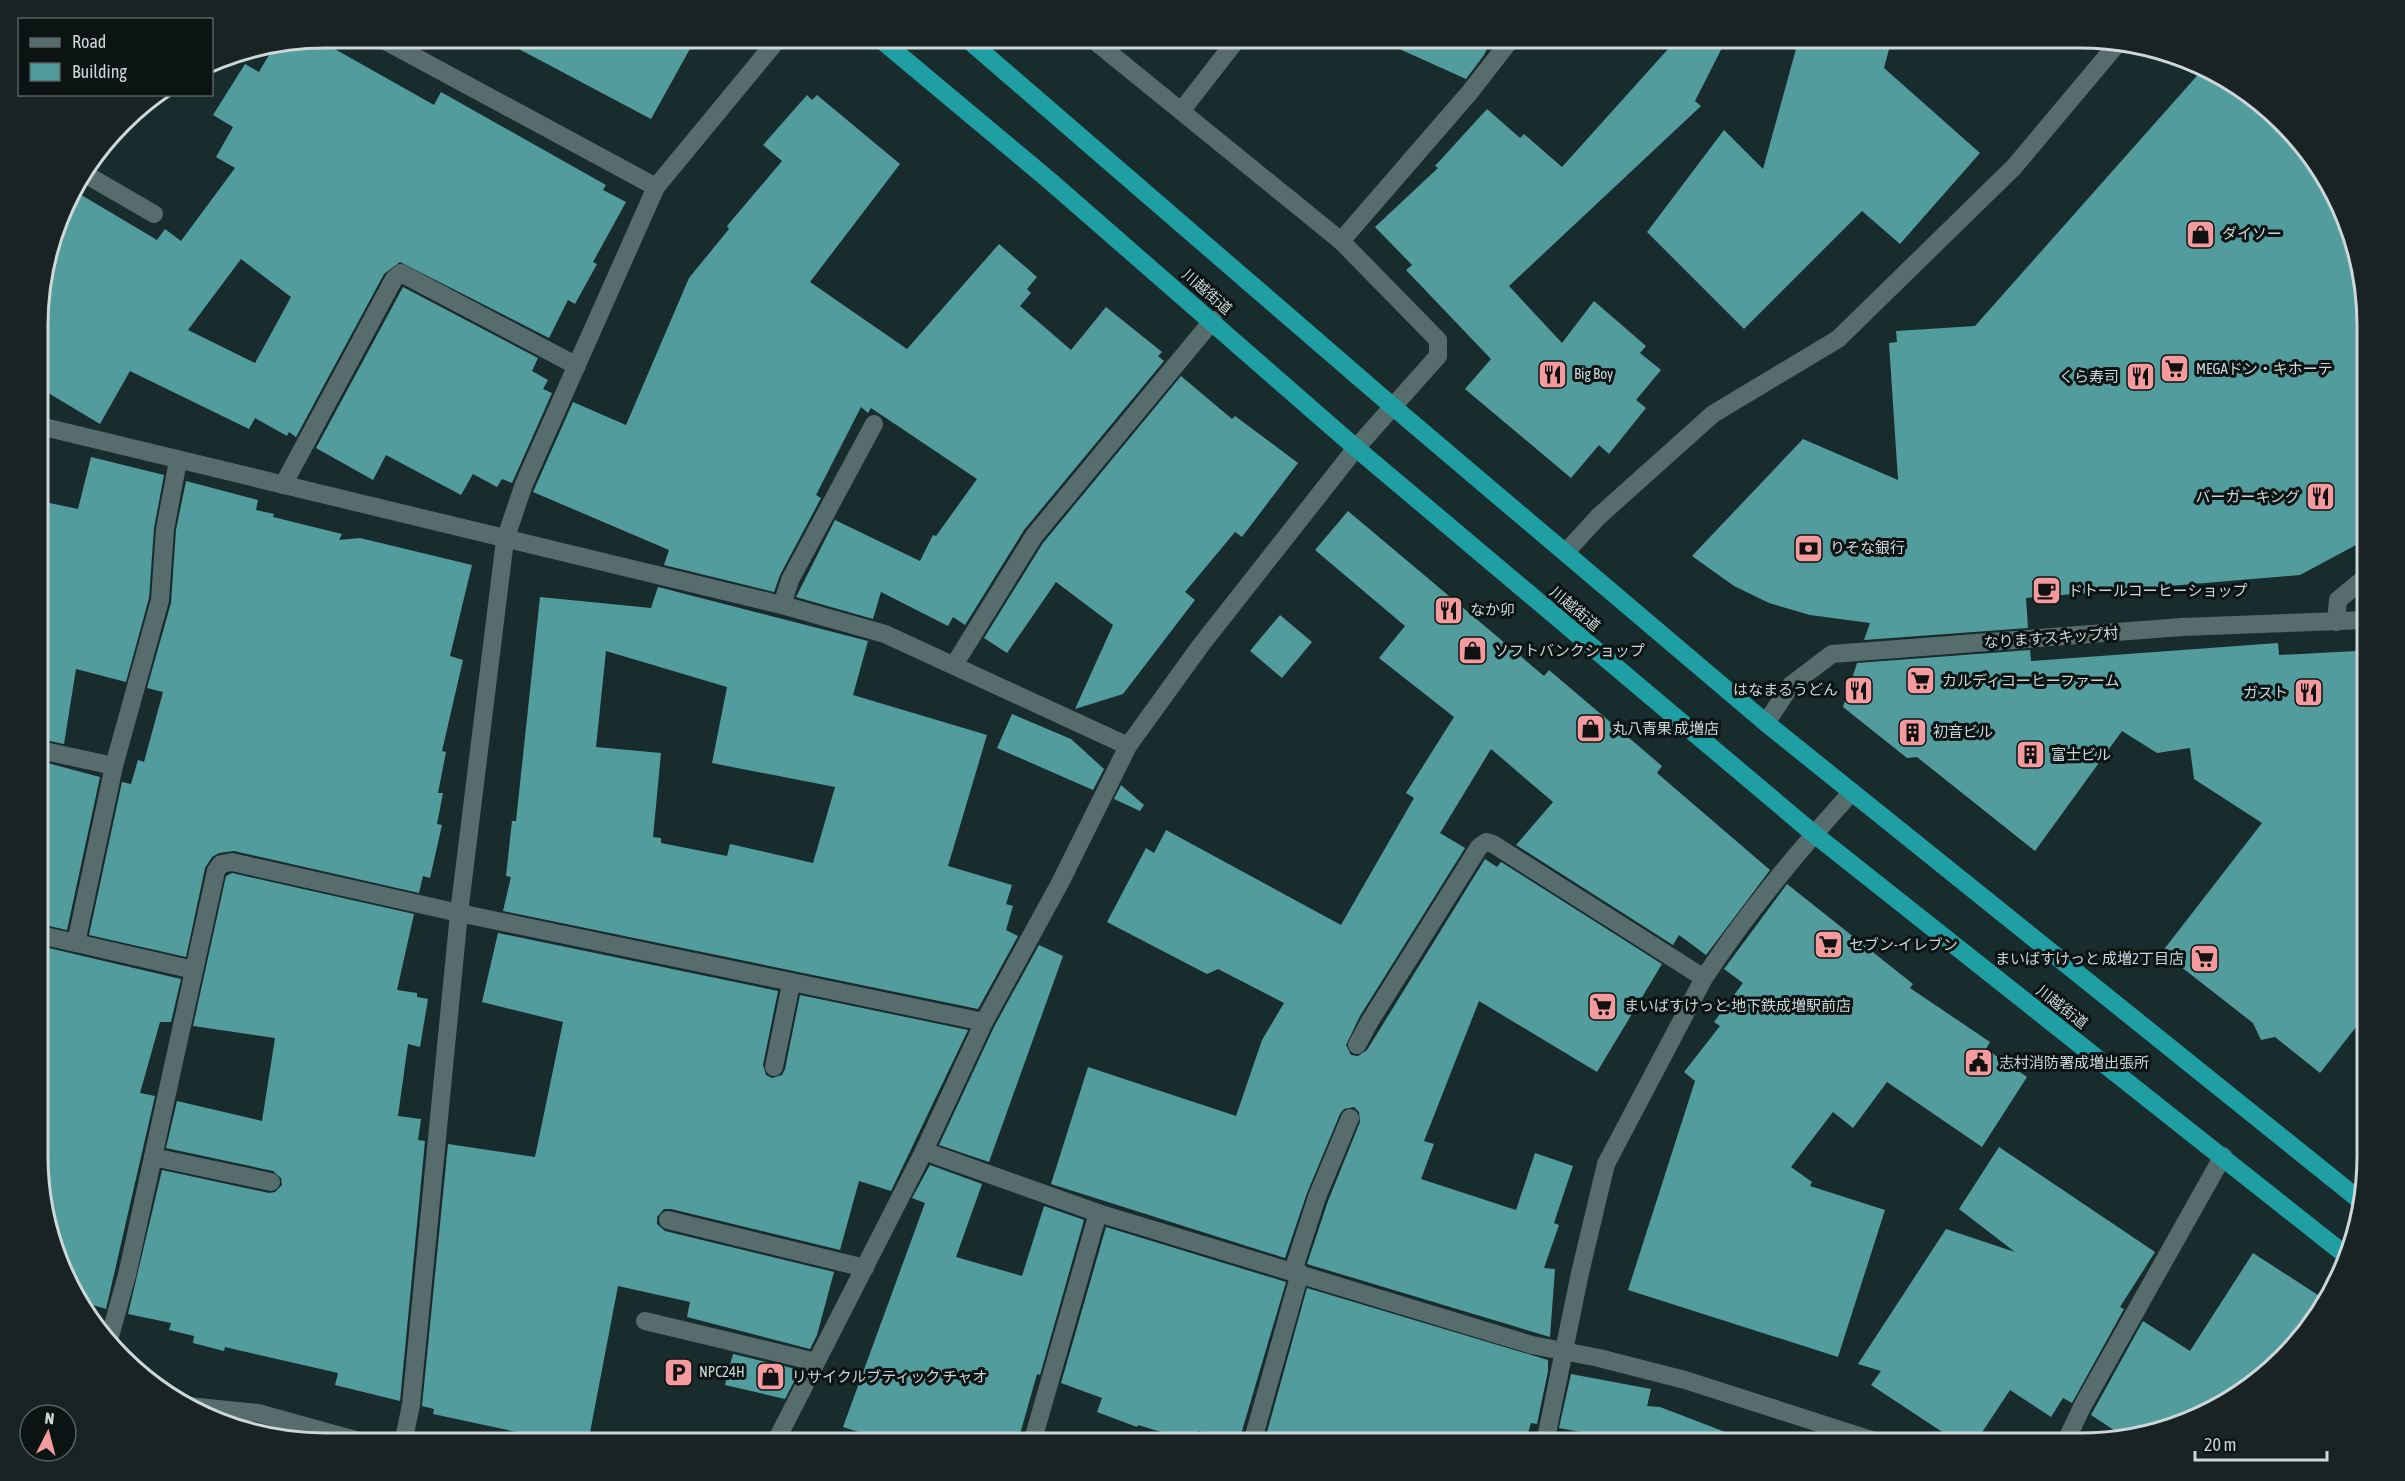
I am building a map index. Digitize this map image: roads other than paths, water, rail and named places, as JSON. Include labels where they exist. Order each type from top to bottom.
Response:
[{"type":"highway","name":"川越街道","points":[[891,48],[1213,320],[1356,448],[1814,834],[2340,1251]]},
{"type":"highway","points":[[978,48],[1391,405],[1766,723],[2354,1196]]},
{"type":"street","points":[[399,48],[656,187]]},
{"type":"street","points":[[405,1433],[411,1405],[459,913],[505,540],[524,484],[656,187],[771,48]]},
{"type":"street","points":[[780,1433],[924,1151],[984,1022],[1060,883],[1128,746],[1202,645],[1356,448],[1391,405],[1438,356],[1437,340],[1341,241],[1104,48]]},
{"type":"street","points":[[1182,110],[1230,48]]},
{"type":"street","points":[[1341,241],[1470,92],[1504,48]]},
{"type":"street","points":[[1566,552],[1598,517],[1713,414],[1838,339],[2014,167],[2112,50]]},
{"type":"street","points":[[91,177],[154,214]]},
{"type":"street","points":[[283,485],[394,279],[402,273],[577,366]]},
{"type":"street","points":[[954,665],[1034,536],[1213,320]]},
{"type":"street","points":[[782,605],[790,580],[874,423]]},
{"type":"street","points":[[48,428],[782,605],[885,634],[1128,746]]},
{"type":"street","points":[[76,943],[114,766],[160,600],[165,529],[178,461]]},
{"type":"street","points":[[2336,622],[2338,600],[2357,584]]},
{"type":"street","name":"なりますスキップ村","points":[[1766,723],[1791,685],[1832,654],[2182,627],[2357,621]]},
{"type":"street","points":[[48,752],[114,766]]},
{"type":"street","points":[[1547,1433],[1580,1273],[1606,1164],[1704,978],[1814,834],[1852,792]]},
{"type":"street","points":[[1358,1045],[1370,1021],[1479,847],[1486,842],[1493,844],[1704,978]]},
{"type":"street","points":[[111,1332],[153,1157],[216,872],[221,864],[232,862],[791,984],[984,1022]]},
{"type":"street","points":[[48,937],[194,970]]},
{"type":"street","points":[[774,1068],[791,984]]},
{"type":"street","points":[[1255,1433],[1317,1197],[1350,1118]]},
{"type":"street","points":[[924,1151],[1098,1213],[1532,1345],[1685,1380],[1850,1433]]},
{"type":"street","points":[[2070,1433],[2083,1405],[2223,1156]]},
{"type":"street","points":[[153,1157],[271,1182]]},
{"type":"street","points":[[1035,1433],[1098,1213]]},
{"type":"street","points":[[668,1220],[865,1268]]},
{"type":"street","points":[[645,1321],[816,1362]]},
{"type":"street","points":[[211,1408],[258,1413],[330,1433]]},
{"type":"place","name":"ダイソー","points":[[2201,234]]},
{"type":"place","name":"MEGAドン・キホーテ","points":[[2175,369]]},
{"type":"place","name":"Big Boy","points":[[1553,374]]},
{"type":"place","name":"くら寿司","points":[[2140,377]]},
{"type":"place","name":"バーガーキング","points":[[2321,497]]},
{"type":"place","name":"りそな銀行","points":[[1809,548]]},
{"type":"place","name":"ドトールコーヒーショップ","points":[[2047,591]]},
{"type":"place","name":"なか卯","points":[[1449,610]]},
{"type":"place","name":"ソフトバンクショップ","points":[[1473,651]]},
{"type":"place","name":"カルディコーヒーファーム","points":[[1921,681]]},
{"type":"place","name":"はなまるうどん","points":[[1859,690]]},
{"type":"place","name":"ガスト","points":[[2309,693]]},
{"type":"place","name":"丸八青果 成増店","points":[[1591,729]]},
{"type":"place","name":"初音ビル","points":[[1912,732]]},
{"type":"place","name":"富士ビル","points":[[2030,755]]},
{"type":"place","name":"セブン-イレブン","points":[[1828,945]]},
{"type":"place","name":"まいばすけっと 成増2丁目店","points":[[2205,959]]},
{"type":"place","name":"まいばすけっと 地下鉄成増駅前店","points":[[1603,1006]]},
{"type":"place","name":"志村消防署成増出張所","points":[[1978,1063]]},
{"type":"place","name":"NPC24H","points":[[678,1372]]},
{"type":"place","name":"リサイクルブティック チャオ","points":[[771,1377]]}]
